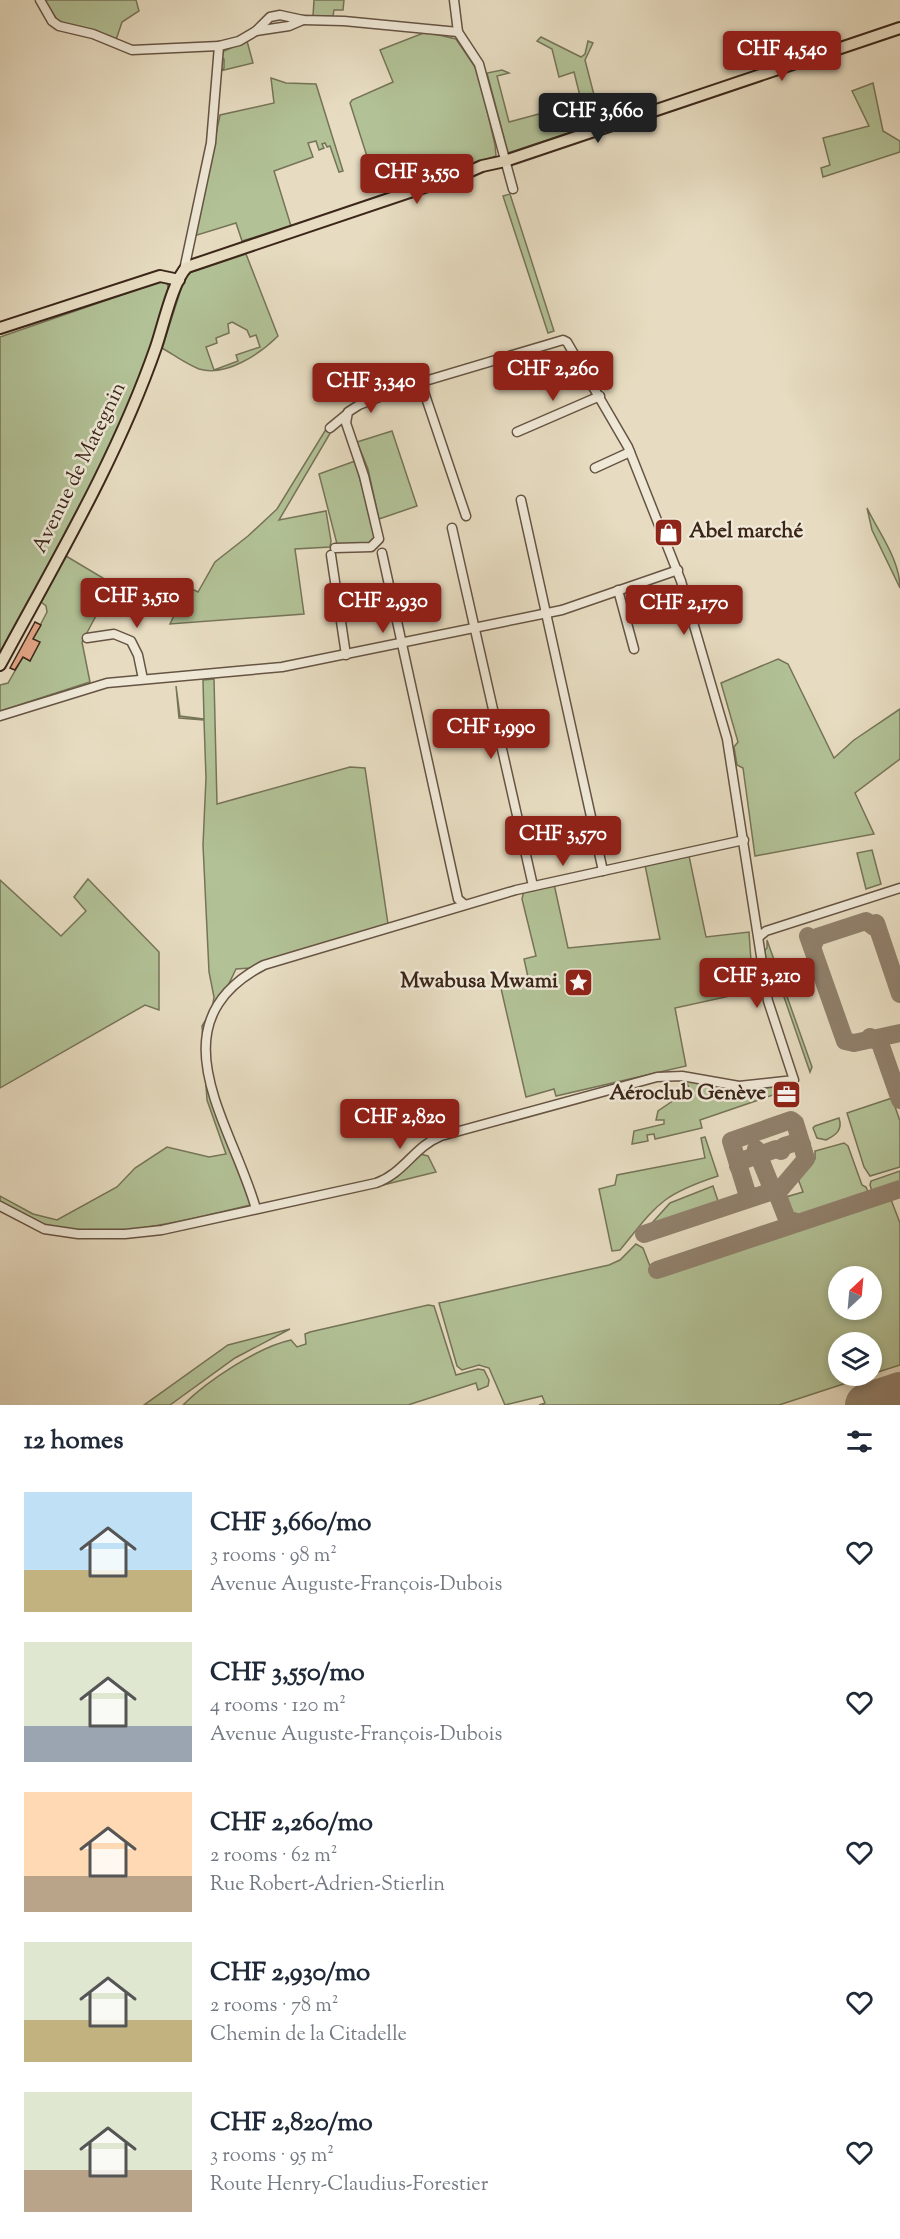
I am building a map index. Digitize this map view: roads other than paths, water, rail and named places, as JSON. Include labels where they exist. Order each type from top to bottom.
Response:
[{"type":"main road","points":[[0,328],[160,276],[181,275],[191,265],[466,174],[500,168],[505,161],[896,29]]},
{"type":"main road","name":"Avenue de Mategnin","points":[[0,665],[84,511],[124,430],[152,360],[181,275]]},
{"type":"street","points":[[39,0],[52,21],[59,26],[93,34],[132,50],[219,46],[239,41],[256,31],[270,17],[276,15],[290,15],[303,20],[366,22],[458,32]]},
{"type":"street","points":[[454,0],[458,32],[479,64],[513,189]]},
{"type":"street","points":[[256,31],[289,26],[303,20]]},
{"type":"street","name":"Avenue de Mategnin","points":[[181,275],[211,143],[219,46]]},
{"type":"street","points":[[0,1206],[38,1227],[72,1233],[107,1234],[162,1230],[384,1181],[396,1173],[419,1148],[441,1136],[641,1080],[675,1075],[739,1086],[794,1080],[770,1008],[727,739],[678,570],[630,452],[567,342],[563,340],[421,383],[359,405],[330,428]]},
{"type":"street","points":[[421,383],[466,516]]},
{"type":"street","points":[[517,432],[600,396]]},
{"type":"street","points":[[346,655],[333,551],[371,547],[379,539],[364,476],[346,423],[347,414]]},
{"type":"street","points":[[595,468],[630,452]]},
{"type":"street","points":[[520,500],[603,871]]},
{"type":"street","points":[[452,528],[533,886]]},
{"type":"street","points":[[382,553],[458,899],[464,904]]},
{"type":"street","points":[[0,716],[101,684],[282,667],[562,610],[678,570]]},
{"type":"street","points":[[618,590],[634,650]]},
{"type":"street","points":[[87,638],[114,634],[131,641],[138,655],[143,679]]},
{"type":"street","points":[[256,1209],[210,1088],[206,1039],[213,1016],[222,1000],[238,981],[264,965],[464,904],[533,886],[744,840]]},
{"type":"street","points":[[760,936],[766,931],[900,888]]},
{"type":"place","name":"Abel marché","points":[[668,532]]},
{"type":"place","name":"Mwabusa Mwami","points":[[579,982]]},
{"type":"place","name":"Aéroclub Genève","points":[[787,1094]]}]
